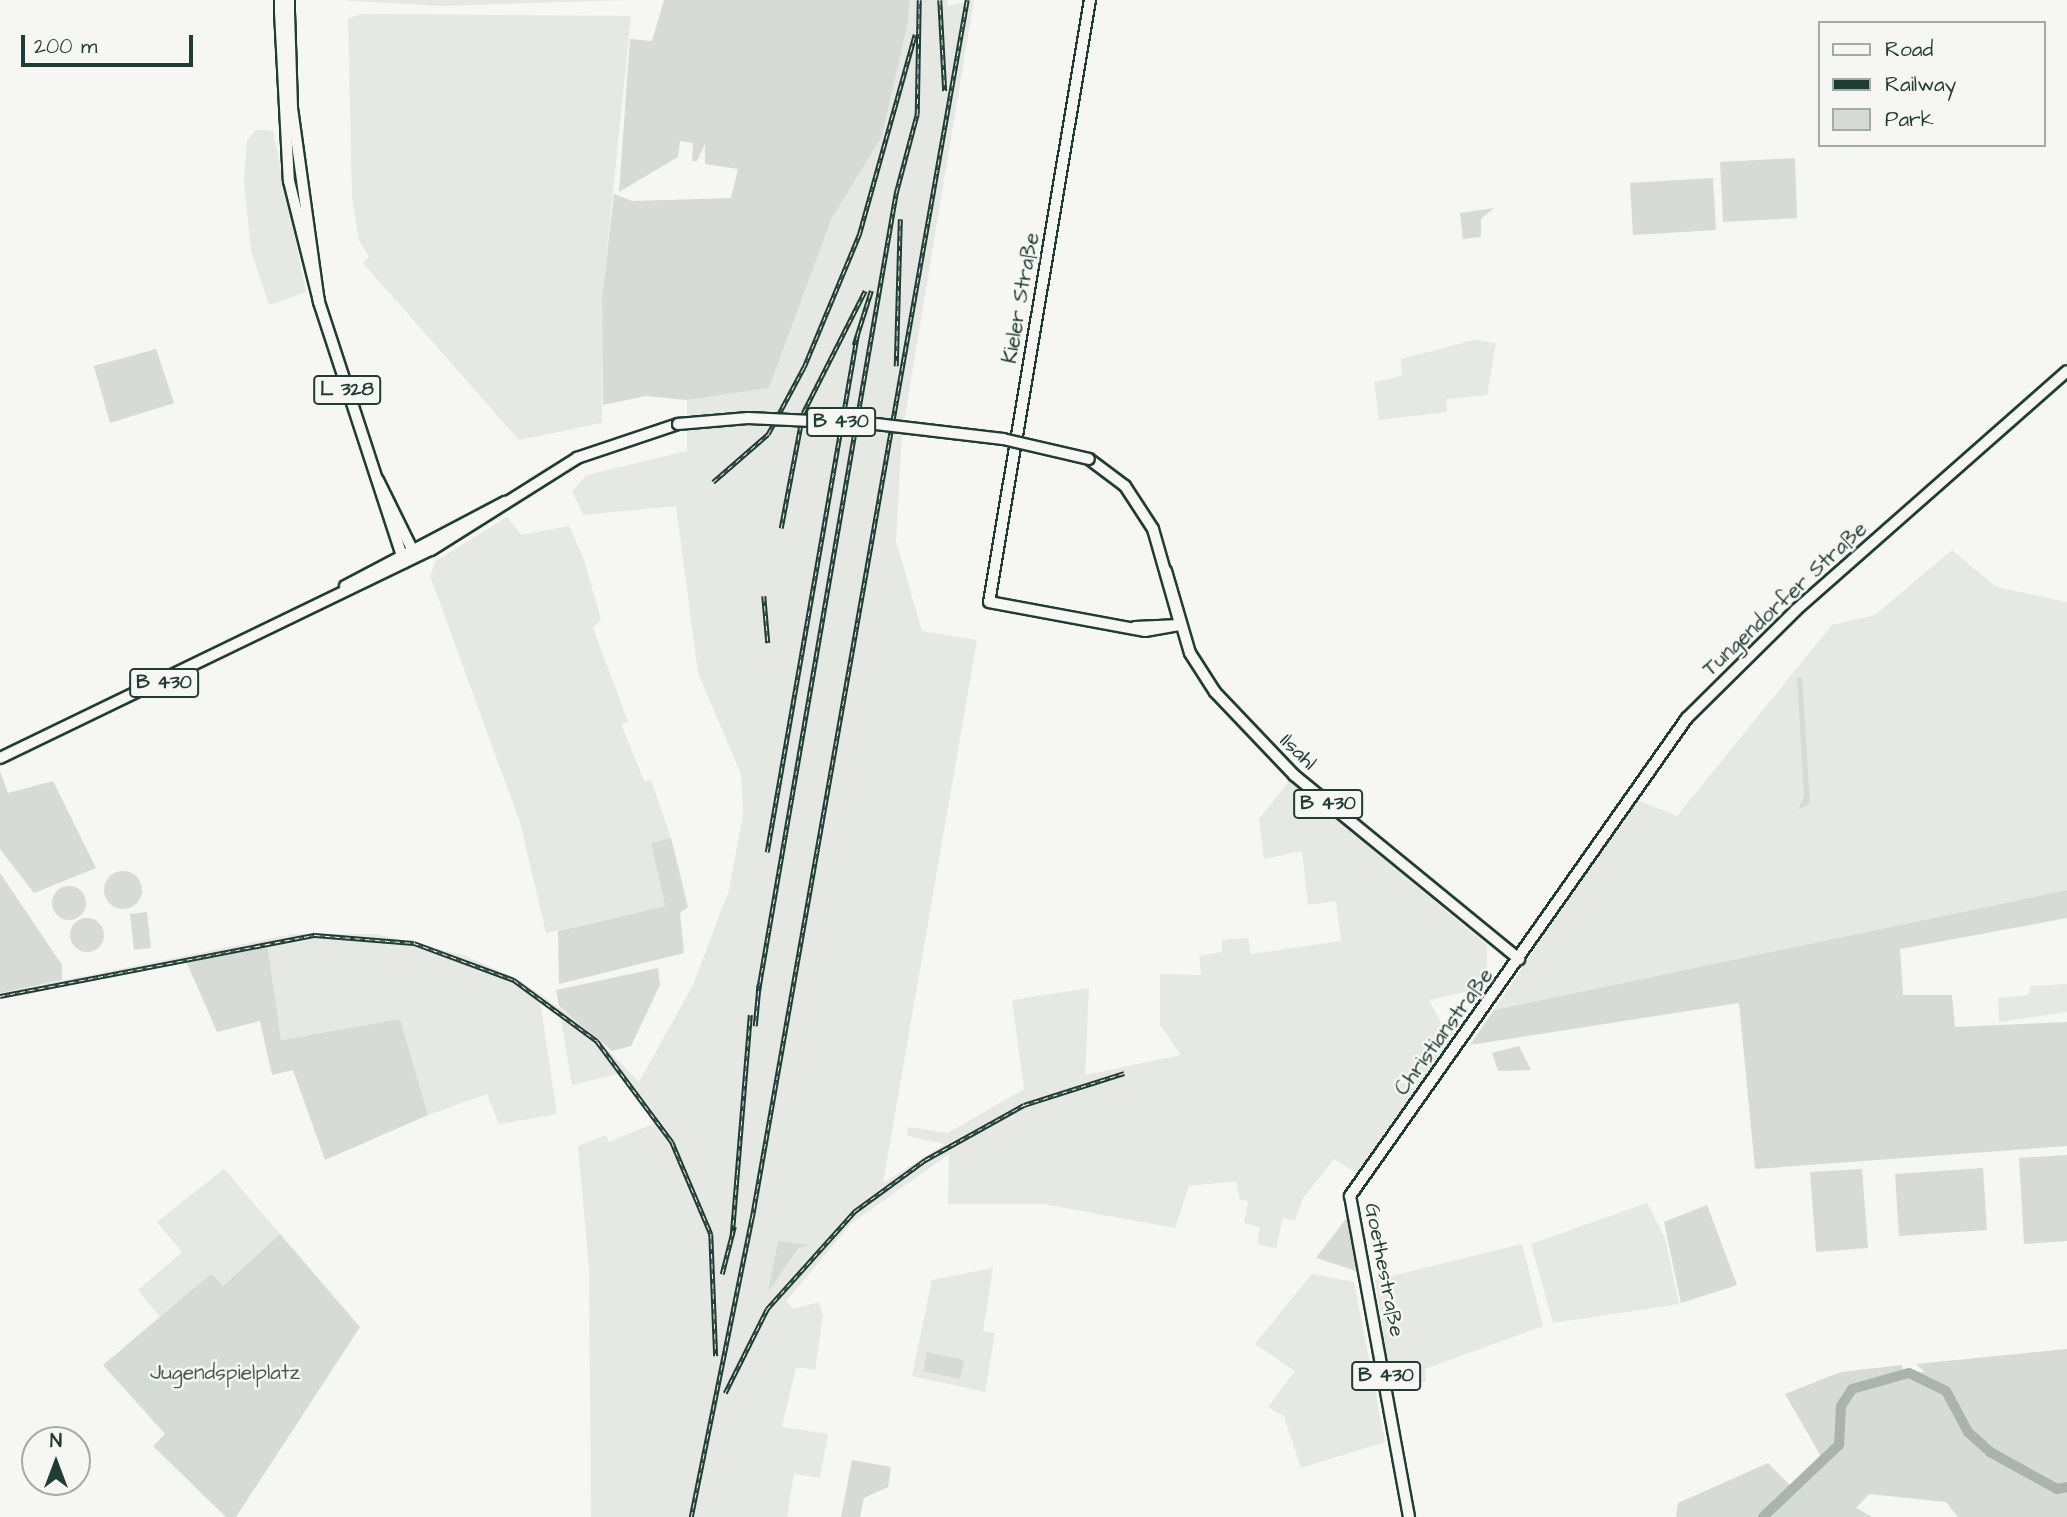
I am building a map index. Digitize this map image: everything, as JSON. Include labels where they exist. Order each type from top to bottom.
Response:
[{"type":"main road","name":"Kieler Straße","points":[[1090,0],[989,602],[1135,627]]},
{"type":"main road","name":"L 328","points":[[285,6],[294,180],[319,302],[404,562]]},
{"type":"main road","name":"Tungendorfer Straße","points":[[1568,889],[1687,718],[1737,665],[2067,372]]},
{"type":"main road","name":"B 430","points":[[0,758],[415,558],[603,445],[678,424],[748,418],[876,424],[1003,439],[1089,459],[1139,503],[1166,571],[1180,625]]},
{"type":"main road","name":"L 328","points":[[376,477],[412,546],[415,558]]},
{"type":"main road","name":"B 430","points":[[325,601],[400,551],[508,500]]},
{"type":"main road","name":"B 430","points":[[1166,571],[1170,604],[1180,625]]},
{"type":"main road","points":[[1161,623],[1170,604]]},
{"type":"main road","points":[[1135,627],[1161,623],[1180,625]]},
{"type":"main road","points":[[1135,627],[1163,632],[1180,625]]},
{"type":"main road","name":"Ilsahl","points":[[1180,625],[1215,692],[1294,775],[1519,959]]},
{"type":"main road","name":"Christianstraße","points":[[1350,1196],[1568,889]]},
{"type":"main road","name":"Goethestraße","points":[[1350,1196],[1409,1517]]},
{"type":"shaded area","points":[[338,0],[629,0],[441,6]]},
{"type":"shaded area","points":[[909,0],[947,0],[948,6],[974,0],[902,434],[896,541],[922,631],[977,640],[883,1183],[945,1144],[907,1136],[908,1127],[948,1133],[1024,1089],[1012,1000],[1089,988],[1085,1075],[1181,1055],[1160,1025],[1160,974],[1201,975],[1199,956],[1222,952],[1222,940],[1248,938],[1251,954],[1341,941],[1336,901],[1308,905],[1302,851],[1264,859],[1259,819],[1290,780],[1487,945],[1487,987],[1429,1000],[1451,1042],[1356,1173],[1334,1159],[1303,1198],[1295,1221],[1283,1218],[1276,1248],[1257,1244],[1260,1227],[1244,1223],[1248,1201],[1240,1200],[1236,1181],[1189,1186],[1175,1228],[1043,1204],[948,1204],[949,1154],[852,1223],[786,1301],[793,1309],[819,1302],[823,1316],[815,1370],[796,1367],[782,1427],[828,1434],[820,1478],[794,1474],[787,1517],[591,1517],[589,1269],[578,1146],[606,1135],[609,1142],[655,1123],[622,1073],[572,1085],[560,1014],[540,1002],[557,1114],[499,1124],[487,1094],[428,1115],[400,1019],[281,1040],[266,944],[0,998],[0,993],[293,934],[377,934],[464,955],[518,979],[585,1026],[639,1082],[693,985],[729,890],[743,815],[741,774],[698,673],[676,506],[583,515],[572,491],[587,475],[687,451],[687,400],[769,388],[831,220],[882,136]],"holes":[[[778,1241],[806,1249],[800,1248],[769,1290]]]},
{"type":"shaded area","points":[[361,14],[631,16],[602,298],[602,423],[519,440],[363,263],[369,257],[359,240],[352,198],[348,19]]},
{"type":"shaded area","points":[[256,130],[273,131],[306,292],[269,305],[251,251],[244,181],[247,140]]},
{"type":"shaded area","points":[[1474,340],[1496,343],[1487,395],[1446,399],[1447,412],[1379,420],[1374,382],[1402,376],[1401,359]]},
{"type":"shaded area","points":[[507,517],[521,535],[569,526],[583,557],[601,619],[593,628],[628,722],[621,724],[644,781],[651,780],[671,838],[651,844],[665,906],[546,933],[520,822],[430,576],[436,561]]},
{"type":"shaded area","points":[[1952,550],[1996,587],[2067,602],[2067,890],[1494,1010],[1635,799],[1677,816],[1832,625],[1875,615]]},
{"type":"shaded area","points":[[2067,984],[2067,1012],[1999,1022],[1998,998],[2028,995],[2031,986]]},
{"type":"shaded area","points":[[224,1169],[280,1234],[223,1287],[211,1275],[160,1317],[138,1290],[182,1252],[157,1222]]},
{"type":"shaded area","points":[[1647,1203],[1665,1238],[1679,1304],[1553,1323],[1531,1244]]},
{"type":"shaded area","points":[[1522,1244],[1543,1326],[1425,1369],[1426,1381],[1392,1390],[1375,1280]]},
{"type":"shaded area","points":[[993,1268],[983,1331],[995,1333],[985,1392],[912,1376],[932,1280]]},
{"type":"shaded area","points":[[1312,1274],[1354,1282],[1385,1442],[1301,1468],[1284,1416],[1268,1407],[1295,1371],[1255,1344]]},
{"type":"green space","points":[[664,0],[909,0],[908,21],[882,136],[831,220],[769,388],[687,400],[646,396],[603,405],[602,298],[614,194],[632,201],[731,198],[738,169],[705,164],[705,144],[697,161],[692,161],[693,143],[680,141],[678,157],[619,192],[630,39],[652,41]]},
{"type":"green space","points":[[1795,158],[1797,218],[1723,222],[1720,162]]},
{"type":"green space","points":[[1713,178],[1716,230],[1633,235],[1630,183]]},
{"type":"green space","points":[[1494,208],[1481,219],[1481,237],[1463,239],[1460,213]]},
{"type":"green space","points":[[156,349],[174,403],[110,423],[94,366]]},
{"type":"green space","points":[[1802,677],[1810,803],[1798,810],[1804,796],[1797,678]]},
{"type":"green space","points":[[0,771],[8,793],[53,781],[96,868],[34,893],[0,849]]},
{"type":"green space","points":[[671,838],[688,907],[680,913],[684,953],[559,984],[558,931],[665,906],[651,843]]},
{"type":"green space","points":[[123,871],[136,877],[142,890],[136,903],[123,909],[110,903],[104,890],[110,877]]},
{"type":"green space","points":[[0,873],[62,965],[62,980],[0,993]]},
{"type":"green space","points":[[69,886],[81,891],[86,903],[81,915],[69,920],[57,915],[52,903],[57,891]]},
{"type":"green space","points":[[2067,890],[2067,918],[1900,949],[1903,995],[1952,995],[1955,1027],[2067,1022],[2067,1146],[1755,1169],[1739,1003],[1470,1045],[1494,1010]]},
{"type":"green space","points":[[147,912],[151,948],[134,950],[130,914]]},
{"type":"green space","points":[[87,918],[99,923],[104,935],[99,947],[87,952],[75,947],[70,935],[75,923]]},
{"type":"green space","points":[[267,944],[281,1040],[400,1019],[428,1115],[325,1160],[293,1070],[272,1075],[260,1021],[217,1032],[186,961]]},
{"type":"green space","points":[[658,968],[660,985],[631,1046],[612,1051],[559,1006],[556,990]]},
{"type":"green space","points":[[1519,1046],[1531,1070],[1498,1071],[1492,1053]]},
{"type":"green space","points":[[2067,1155],[2067,1241],[2024,1244],[2019,1158]]},
{"type":"green space","points":[[1983,1168],[1987,1230],[1899,1236],[1895,1174]]},
{"type":"green space","points":[[1862,1169],[1868,1248],[1816,1252],[1810,1172]]},
{"type":"green space","points":[[1707,1205],[1737,1285],[1681,1303],[1664,1222]]},
{"type":"green space","points":[[1348,1216],[1359,1270],[1356,1271],[1316,1258]]},
{"type":"green space","name":"Jugendspielplatz","points":[[280,1234],[360,1327],[236,1517],[226,1517],[153,1446],[165,1434],[103,1365],[211,1274],[223,1286]]},
{"type":"green space","points":[[778,1241],[808,1245],[799,1248],[768,1292]]},
{"type":"green space","points":[[2067,1349],[2067,1517],[1958,1517],[1946,1502],[1869,1494],[1856,1508],[1872,1517],[1676,1517],[1678,1503],[1768,1463],[1790,1485],[1822,1458],[1785,1394],[1841,1372],[1902,1365],[1903,1371],[1925,1372],[1916,1364]]},
{"type":"green space","points":[[927,1352],[964,1360],[960,1379],[923,1371]]},
{"type":"green space","points":[[852,1460],[891,1467],[888,1487],[864,1498],[860,1517],[841,1517]]},
{"type":"waterway","points":[[1763,1517],[1839,1445],[1841,1406],[1852,1389],[1909,1373],[1946,1391],[1968,1432],[1990,1452],[2057,1489],[2067,1487]]},
{"type":"railway","points":[[758,992],[896,193],[917,114],[919,0]]},
{"type":"railway","points":[[940,0],[945,91]]},
{"type":"railway","points":[[691,1517],[752,1218],[967,0]]},
{"type":"railway","points":[[713,482],[768,434],[804,367],[859,235],[915,35]]},
{"type":"railway","points":[[896,366],[900,219]]},
{"type":"railway","points":[[781,528],[803,413],[865,291]]},
{"type":"railway","points":[[854,345],[871,291]]},
{"type":"railway","points":[[767,852],[857,336]]},
{"type":"railway","points":[[764,596],[768,643]]},
{"type":"railway","points":[[0,996],[315,935],[414,943],[514,980],[597,1041],[672,1142],[711,1234],[716,1356]]},
{"type":"railway","points":[[755,1026],[759,984]]},
{"type":"railway","points":[[732,1235],[750,1015]]},
{"type":"railway","points":[[725,1393],[767,1309],[855,1211],[925,1160],[1024,1105],[1124,1073]]},
{"type":"railway","points":[[722,1274],[734,1227]]}]
